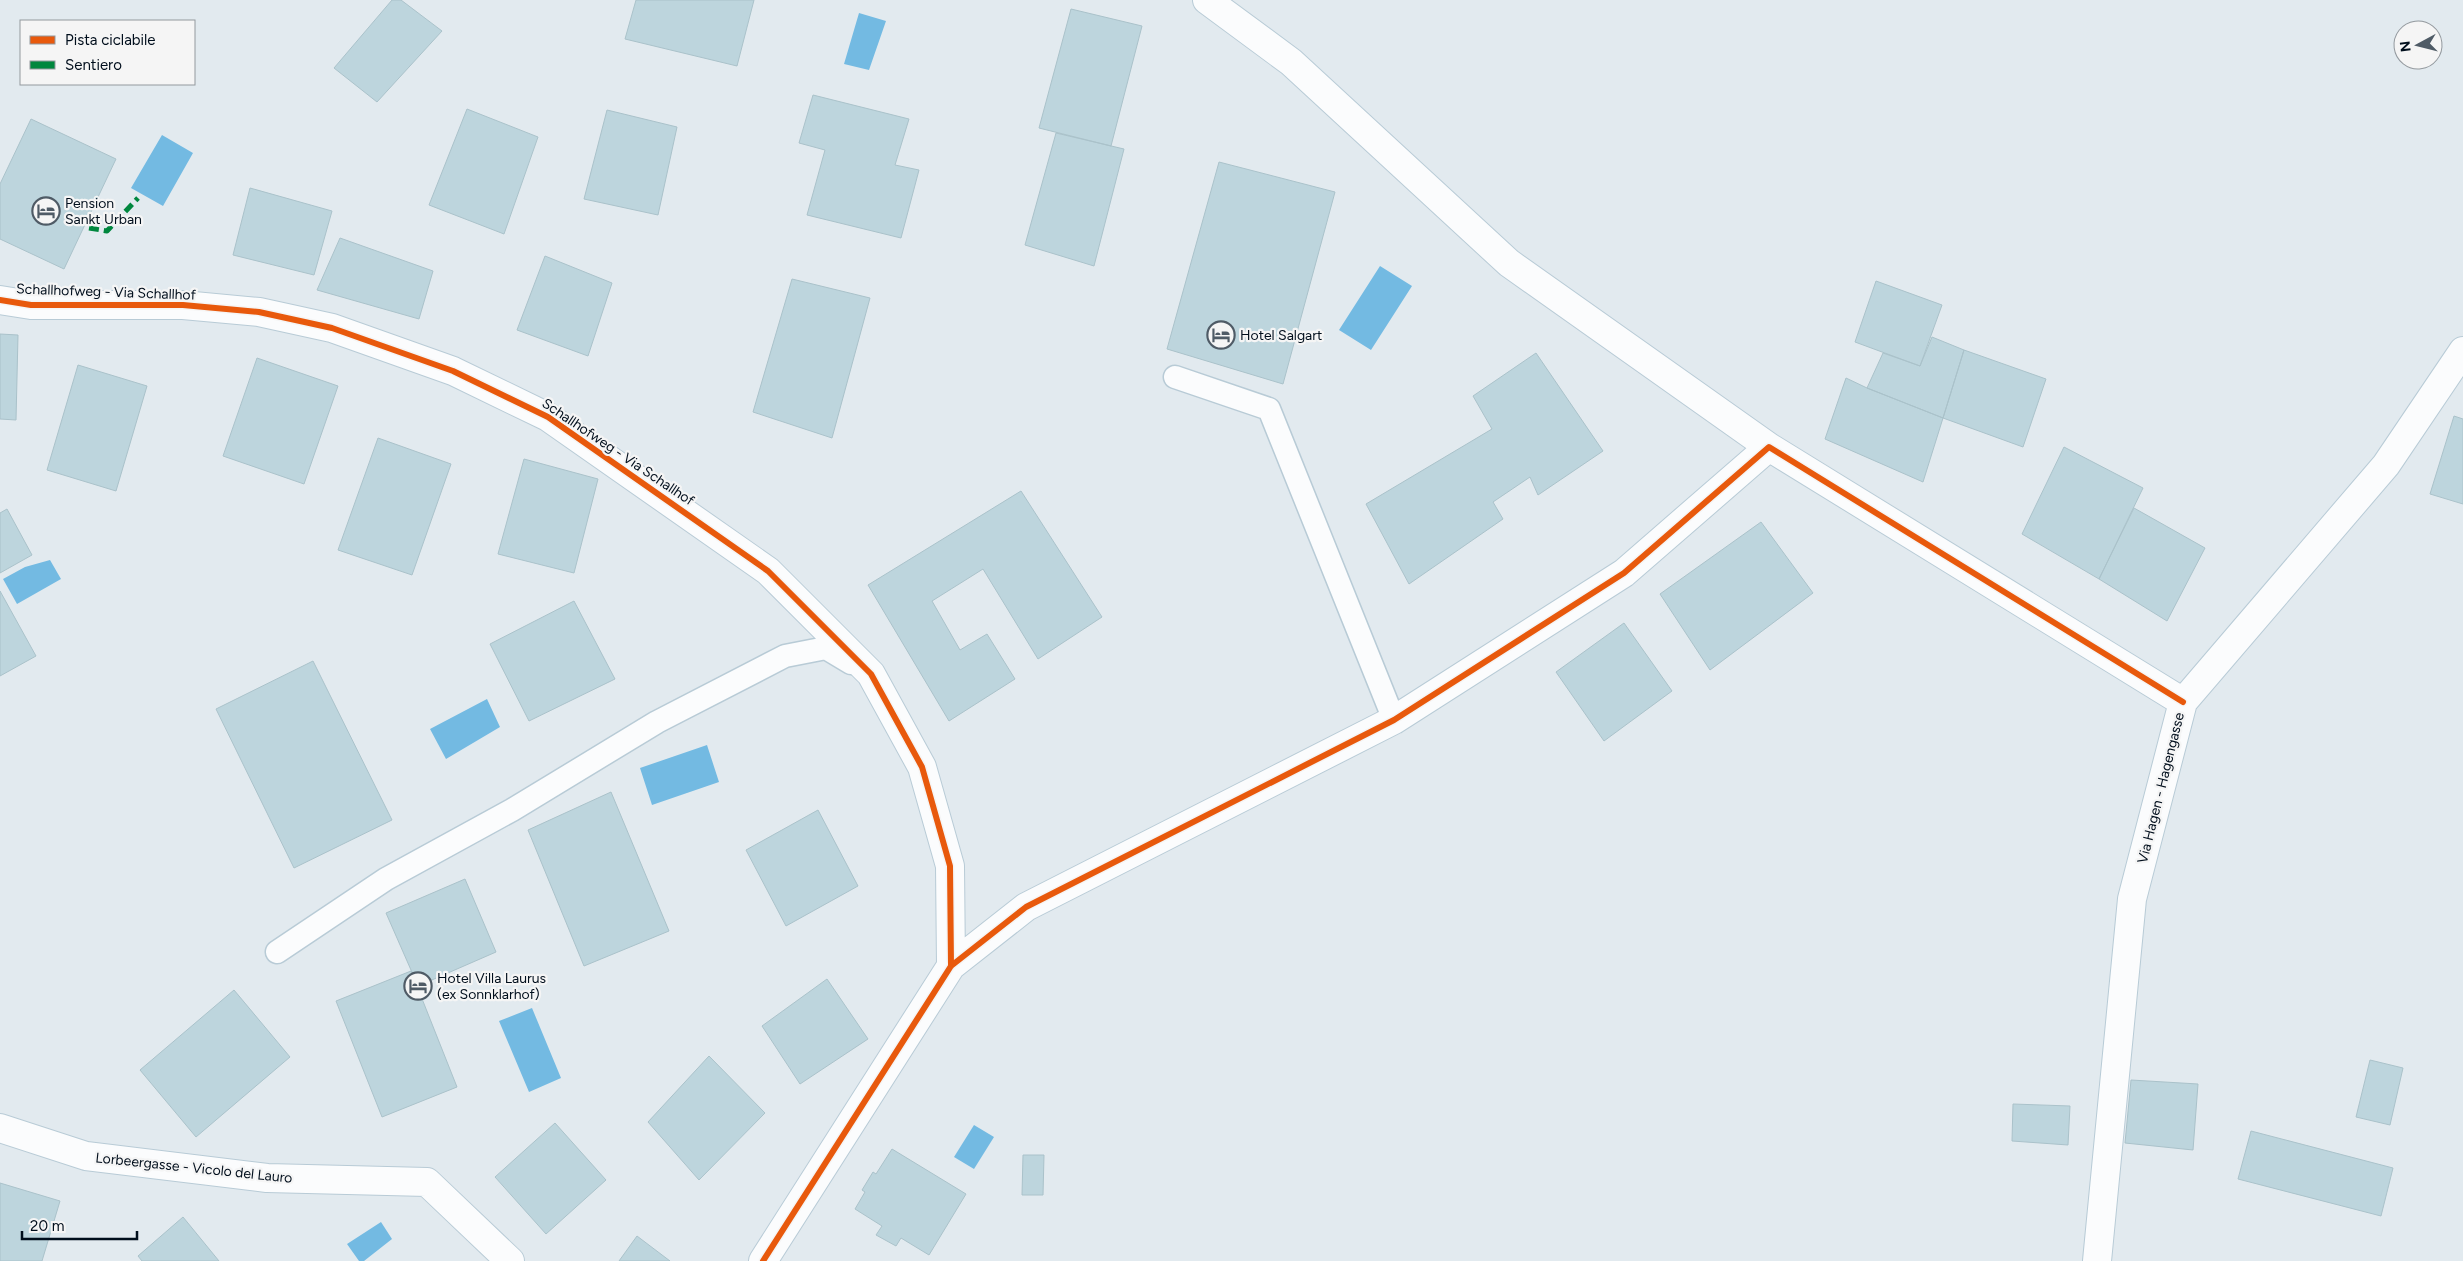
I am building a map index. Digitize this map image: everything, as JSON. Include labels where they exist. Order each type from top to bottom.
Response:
[{"type":"street","points":[[1207,0],[1291,62],[1509,263],[1769,447],[2183,702]]},
{"type":"street","name":"Schallhofweg - Via Schallhof","points":[[0,300],[31,305],[183,306],[259,312],[332,328],[454,371],[548,417],[768,571],[871,674],[922,767],[950,866],[951,966]]},
{"type":"street","name":"Via Hagen - Hagengasse","points":[[2097,1261],[2132,899],[2183,702],[2386,465],[2463,351]]},
{"type":"street","points":[[763,1261],[951,966],[1026,907],[1394,720],[1624,573],[1769,447]]},
{"type":"street","name":"Lorbeergasse - Vicolo del Lauro","points":[[0,1128],[86,1156],[115,1160],[266,1178],[427,1182],[510,1261]]},
{"type":"lane","points":[[1175,378],[1269,409],[1394,720]]},
{"type":"lane","points":[[277,952],[386,879],[512,810],[656,722],[785,656],[826,648],[871,674]]},
{"type":"water","points":[[859,13],[886,21],[869,70],[844,64]]},
{"type":"water","points":[[162,135],[193,153],[163,206],[131,188]]},
{"type":"water","points":[[1380,266],[1412,286],[1371,350],[1339,330]]},
{"type":"water","points":[[50,560],[61,579],[17,604],[3,579],[25,567]]},
{"type":"water","points":[[487,699],[500,727],[446,759],[430,729]]},
{"type":"water","points":[[707,745],[719,782],[652,805],[640,768]]},
{"type":"water","points":[[532,1008],[561,1078],[529,1092],[499,1021]]},
{"type":"water","points":[[974,1125],[994,1137],[974,1169],[954,1157]]},
{"type":"water","points":[[381,1222],[392,1239],[364,1261],[359,1261],[347,1244]]},
{"type":"building","points":[[392,0],[401,0],[442,31],[377,102],[334,68]]},
{"type":"building","points":[[636,0],[754,0],[737,66],[625,39]]},
{"type":"building","points":[[1071,9],[1142,26],[1111,146],[1039,128]]},
{"type":"building","points":[[813,95],[909,119],[895,165],[919,170],[901,238],[807,215],[825,150],[799,143]]},
{"type":"building","points":[[467,109],[538,137],[504,234],[429,205]]},
{"type":"building","points":[[607,110],[677,127],[658,215],[584,199]]},
{"type":"building","name":"Pension Sankt Urban","points":[[31,119],[116,159],[64,269],[0,239],[0,184]]},
{"type":"building","points":[[1056,133],[1124,149],[1094,266],[1025,245]]},
{"type":"building","points":[[1219,162],[1335,192],[1283,384],[1167,349]]},
{"type":"building","points":[[250,188],[332,211],[314,275],[233,255]]},
{"type":"building","points":[[340,238],[433,271],[419,319],[317,290]]},
{"type":"building","points":[[545,256],[612,283],[588,356],[517,330]]},
{"type":"building","points":[[792,279],[870,298],[832,438],[753,412]]},
{"type":"building","points":[[1876,281],[1942,305],[1920,366],[1855,342]]},
{"type":"building","points":[[0,334],[18,335],[16,420],[0,419]]},
{"type":"building","points":[[1932,337],[1964,350],[1943,418],[1867,388],[1883,353],[1920,366]]},
{"type":"building","points":[[1964,350],[2046,379],[2023,447],[1943,418]]},
{"type":"building","points":[[1536,353],[1603,451],[1538,495],[1530,477],[1493,502],[1503,519],[1409,584],[1366,504],[1492,429],[1473,396]]},
{"type":"building","points":[[257,358],[338,386],[304,484],[223,456]]},
{"type":"building","points":[[78,365],[147,386],[116,491],[47,470]]},
{"type":"building","points":[[1846,378],[1943,418],[1923,482],[1825,439]]},
{"type":"building","points":[[2454,416],[2463,419],[2463,504],[2430,494]]},
{"type":"building","points":[[378,438],[451,464],[412,575],[338,550]]},
{"type":"building","points":[[2064,447],[2143,488],[2099,579],[2022,534]]},
{"type":"building","points":[[524,459],[598,479],[574,573],[498,554]]},
{"type":"building","points":[[1021,491],[1102,617],[1038,659],[983,569],[932,601],[960,650],[987,634],[1015,679],[949,721],[868,585]]},
{"type":"building","points":[[2134,508],[2205,548],[2167,621],[2099,579]]},
{"type":"building","points":[[7,509],[32,555],[0,573],[0,513]]},
{"type":"building","points":[[1761,522],[1813,593],[1710,670],[1660,594]]},
{"type":"building","points":[[0,591],[36,656],[0,676]]},
{"type":"building","points":[[574,601],[615,679],[529,721],[490,644]]},
{"type":"building","points":[[1624,623],[1672,691],[1604,741],[1556,672]]},
{"type":"building","points":[[313,661],[392,820],[294,868],[216,709]]},
{"type":"building","points":[[611,792],[669,931],[584,966],[528,830]]},
{"type":"building","points":[[818,810],[858,886],[786,926],[746,850]]},
{"type":"building","points":[[465,879],[496,952],[418,986],[386,913]]},
{"type":"building","points":[[411,971],[457,1087],[382,1117],[336,1001]]},
{"type":"building","points":[[827,979],[868,1039],[800,1084],[762,1026]]},
{"type":"building","points":[[234,990],[290,1057],[196,1137],[140,1070]]},
{"type":"building","points":[[709,1056],[765,1113],[699,1180],[648,1122]]},
{"type":"building","points":[[2370,1060],[2403,1068],[2390,1125],[2356,1117]]},
{"type":"building","points":[[2131,1080],[2198,1084],[2193,1150],[2125,1143]]},
{"type":"building","points":[[2013,1104],[2070,1106],[2068,1145],[2012,1141]]},
{"type":"building","points":[[555,1123],[606,1180],[546,1234],[495,1177]]},
{"type":"building","points":[[2251,1131],[2393,1168],[2381,1216],[2238,1179]]},
{"type":"building","points":[[892,1149],[966,1194],[929,1255],[901,1238],[896,1246],[876,1235],[882,1226],[855,1209],[865,1192],[862,1190],[873,1172],[876,1174]]},
{"type":"building","points":[[1023,1155],[1044,1155],[1043,1195],[1022,1195]]},
{"type":"building","points":[[0,1183],[60,1201],[42,1261],[0,1261]]},
{"type":"building","points":[[183,1217],[219,1261],[142,1261],[138,1256]]},
{"type":"building","points":[[637,1236],[670,1261],[619,1261]]},
{"type":"marked path","points":[[89,228],[107,231],[138,198]]},
{"type":"cycle path","points":[[0,300],[31,305],[183,305],[259,312],[332,328],[453,371],[548,417],[768,571],[871,674],[922,767],[950,866],[951,966]]},
{"type":"cycle path","points":[[763,1261],[951,966],[1026,907],[1394,720],[1624,573],[1769,447],[2183,702]]},
{"type":"place","name":"Pension Sankt Urban","points":[[46,211]]},
{"type":"place","name":"Hotel Salgart","points":[[1221,335]]},
{"type":"place","name":"Hotel Villa Laurus (ex Sonnklarhof)","points":[[418,986]]}]
